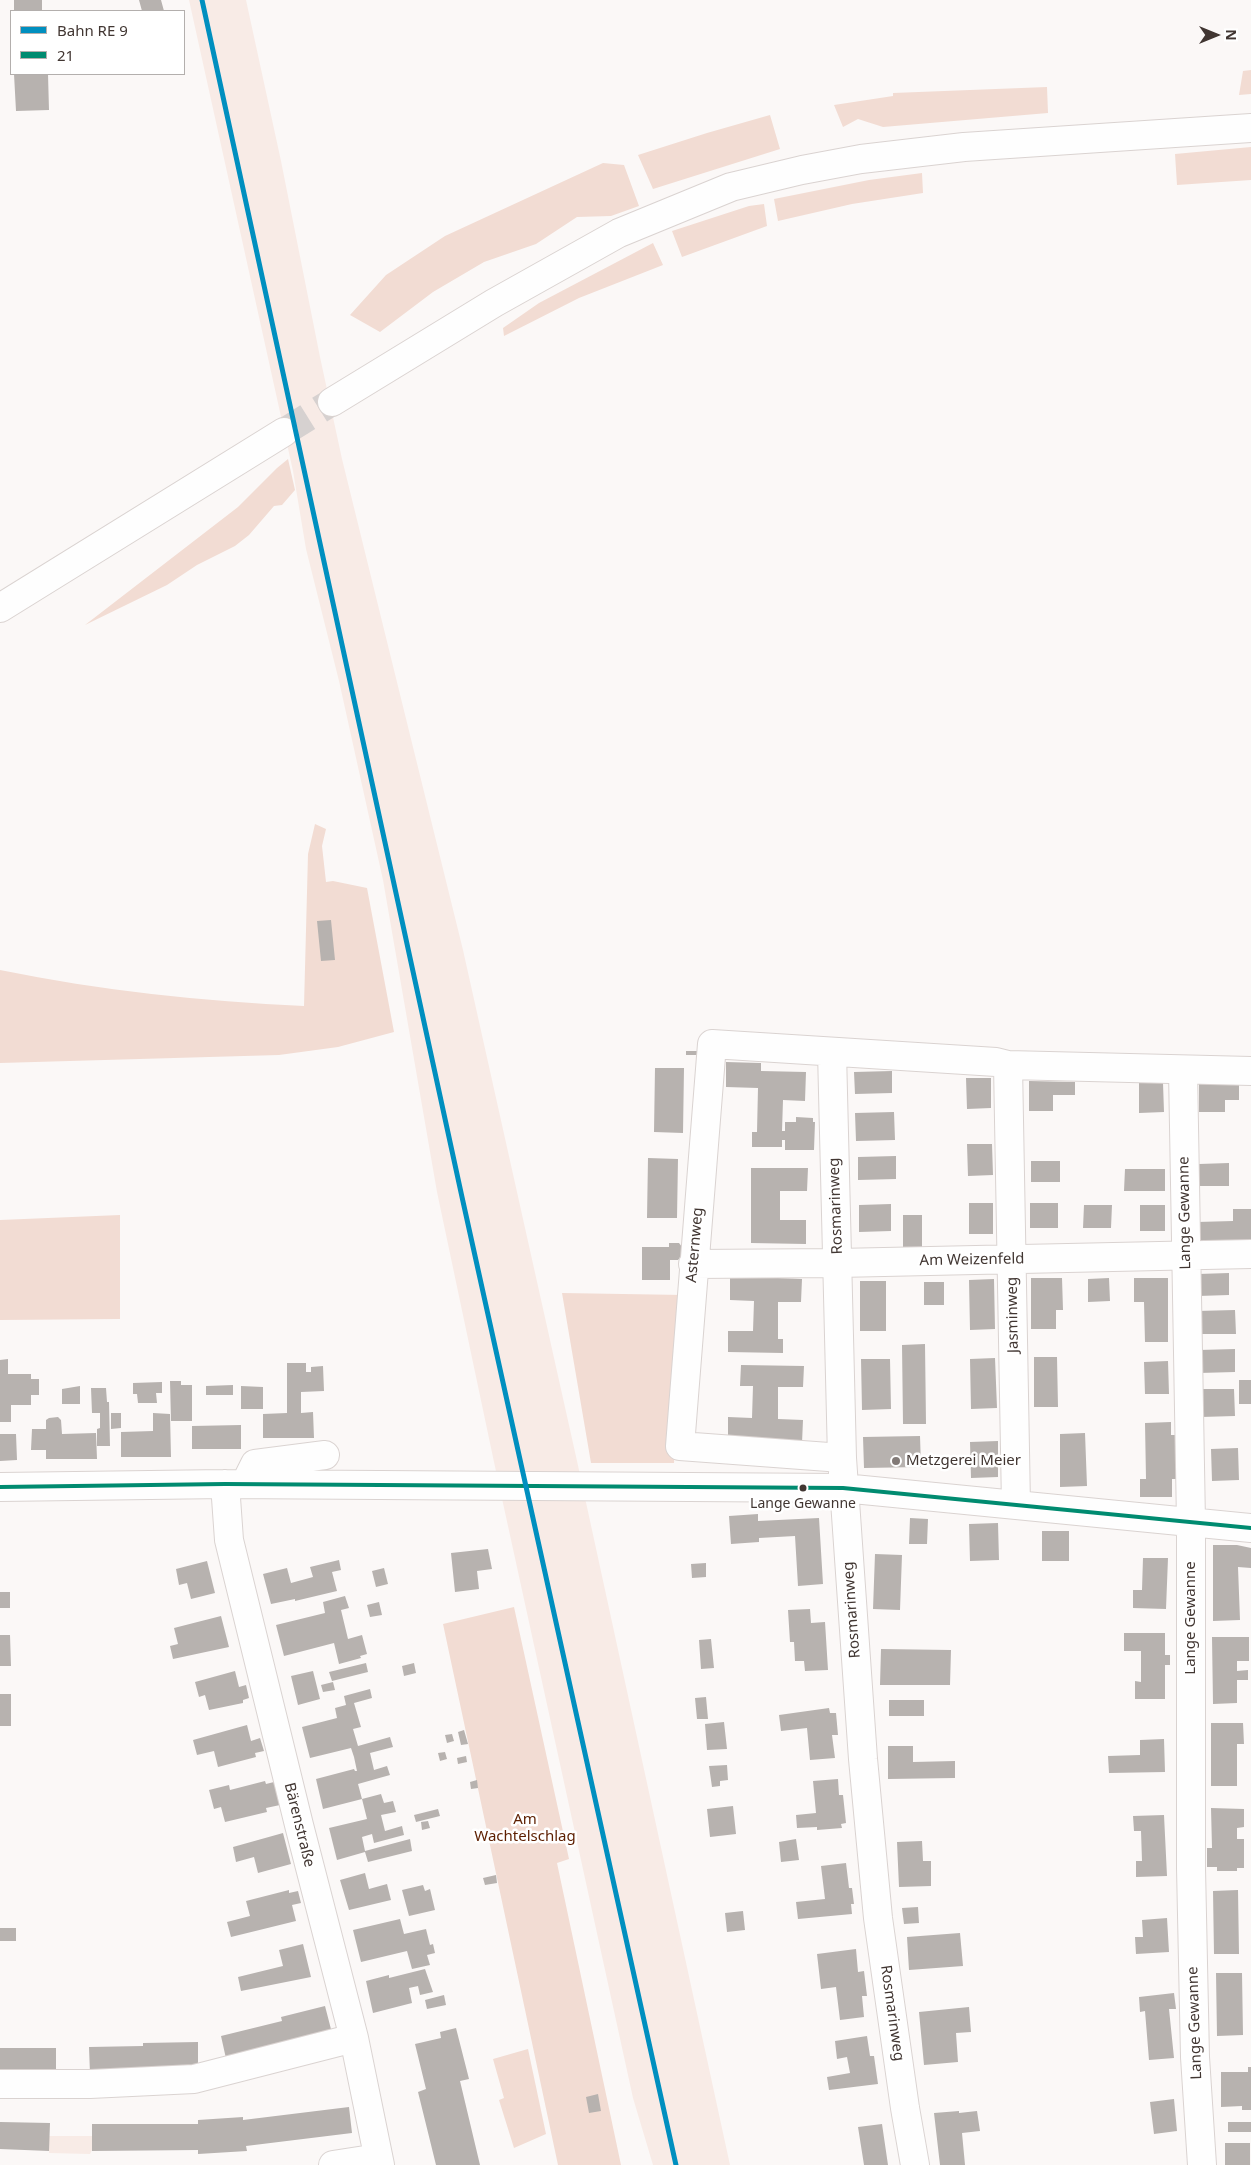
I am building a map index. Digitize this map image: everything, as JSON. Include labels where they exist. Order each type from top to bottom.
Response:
[{"type":"street","points":[[332,402],[494,303],[619,234],[731,187],[802,170],[861,159],[964,147],[1251,128]]},
{"type":"street","points":[[0,608],[284,432]]},
{"type":"street","name":"Asternweg","points":[[832,1052],[712,1044],[680,1446],[842,1458]]},
{"type":"street","points":[[832,1052],[1008,1065],[1251,1071]]},
{"type":"street","name":"Rosmarinweg","points":[[832,1052],[842,1458],[864,1785],[878,1918],[915,2165]]},
{"type":"street","name":"Jasminweg","points":[[1008,1065],[1016,1505]]},
{"type":"street","name":"Lange Gewanne","points":[[1183,1070],[1191,1522],[1191,1868],[1195,2057],[1202,2165]]},
{"type":"street","name":"Am Weizenfeld","points":[[693,1264],[838,1263],[1251,1254]]},
{"type":"street","points":[[235,1484],[256,1464],[325,1455]]},
{"type":"street","points":[[0,1487],[235,1484],[844,1488],[1251,1528]]},
{"type":"street","name":"Bärenstraße","points":[[235,1484],[229,1540],[354,2038],[379,2162]]},
{"type":"street","points":[[0,2084],[90,2084],[194,2080],[354,2038]]},
{"type":"street","points":[[332,2165],[379,2162]]},
{"type":"shaded area","points":[[189,0],[246,0],[342,459],[463,950],[577,1461],[730,2165],[653,2165],[633,2098],[437,1192],[383,880],[339,681],[306,549],[293,471]]},
{"type":"shaded area","points":[[49,2136],[92,2136],[92,2150],[90,2154],[49,2153]]},
{"type":"green space","points":[[1251,70],[1251,94],[1239,95],[1243,71]]},
{"type":"green space","points":[[1047,87],[1048,113],[883,127],[858,119],[843,127],[834,105],[893,96],[893,93]]},
{"type":"green space","points":[[770,115],[780,149],[653,189],[638,155]]},
{"type":"green space","points":[[1251,147],[1251,180],[1177,185],[1175,154]]},
{"type":"green space","points":[[603,163],[624,165],[639,206],[611,216],[577,217],[536,244],[484,262],[433,292],[380,332],[350,315],[386,275],[445,236]]},
{"type":"green space","points":[[922,173],[923,193],[852,204],[778,221],[774,199],[869,180]]},
{"type":"green space","points":[[764,204],[767,226],[682,257],[672,231],[749,206]]},
{"type":"green space","points":[[653,243],[663,265],[579,298],[504,336],[503,328],[539,303]]},
{"type":"green space","points":[[288,459],[295,490],[282,505],[274,506],[249,535],[235,546],[197,565],[167,585],[85,625],[238,507]]},
{"type":"green space","points":[[315,824],[326,829],[322,846],[326,882],[333,881],[367,888],[394,1032],[338,1047],[279,1055],[0,1063],[0,970],[76,984],[152,994],[304,1006],[308,854]]},
{"type":"green space","points":[[120,1215],[120,1319],[0,1320],[0,1220]]},
{"type":"green space","points":[[562,1293],[684,1295],[674,1463],[591,1463]]},
{"type":"green space","name":"Am Wachtelschlag","points":[[514,1607],[569,1859],[557,1863],[621,2165],[558,2165],[443,1624]]},
{"type":"green space","points":[[528,2049],[546,2134],[514,2148],[499,2100],[504,2098],[493,2059]]},
{"type":"building","points":[[14,0],[42,0],[42,10],[14,10]]},
{"type":"building","points":[[139,0],[161,0],[164,10],[142,10]]},
{"type":"building","points":[[14,75],[48,75],[49,110],[16,111]]},
{"type":"building","points":[[331,920],[335,960],[321,961],[317,921]]},
{"type":"building","points":[[686,1051],[697,1051],[697,1055],[686,1055]]},
{"type":"building","points":[[726,1062],[761,1063],[761,1071],[806,1072],[805,1101],[783,1100],[782,1131],[785,1131],[785,1122],[796,1122],[796,1117],[813,1118],[813,1122],[815,1122],[814,1150],[785,1150],[785,1140],[782,1140],[782,1147],[752,1147],[752,1132],[757,1132],[758,1088],[726,1087]]},
{"type":"building","points":[[655,1068],[684,1068],[683,1133],[654,1132]]},
{"type":"building","points":[[892,1071],[892,1093],[855,1094],[854,1072]]},
{"type":"building","points":[[966,1078],[991,1078],[991,1108],[967,1109]]},
{"type":"building","points":[[1029,1081],[1075,1082],[1075,1095],[1053,1095],[1053,1111],[1029,1111]]},
{"type":"building","points":[[1139,1083],[1163,1083],[1164,1112],[1139,1113]]},
{"type":"building","points":[[1199,1084],[1239,1085],[1239,1100],[1225,1100],[1225,1112],[1199,1112]]},
{"type":"building","points":[[894,1112],[895,1140],[856,1141],[855,1113]]},
{"type":"building","points":[[967,1144],[992,1144],[993,1175],[968,1176]]},
{"type":"building","points":[[896,1156],[896,1179],[858,1180],[858,1157]]},
{"type":"building","points":[[648,1158],[678,1159],[677,1218],[647,1218]]},
{"type":"building","points":[[1031,1161],[1060,1161],[1060,1182],[1031,1182]]},
{"type":"building","points":[[1229,1163],[1229,1186],[1199,1186],[1199,1164]]},
{"type":"building","points":[[751,1168],[808,1168],[807,1191],[780,1191],[780,1220],[806,1220],[806,1244],[751,1243]]},
{"type":"building","points":[[1125,1169],[1165,1169],[1165,1191],[1124,1191]]},
{"type":"building","points":[[969,1203],[993,1203],[993,1234],[969,1234]]},
{"type":"building","points":[[1030,1203],[1058,1203],[1058,1228],[1030,1228]]},
{"type":"building","points":[[891,1204],[891,1231],[859,1232],[859,1205]]},
{"type":"building","points":[[1084,1205],[1112,1205],[1111,1228],[1083,1228]]},
{"type":"building","points":[[1140,1205],[1165,1205],[1165,1231],[1140,1231]]},
{"type":"building","points":[[1233,1209],[1251,1209],[1251,1243],[1198,1245],[1197,1222],[1233,1221]]},
{"type":"building","points":[[903,1215],[922,1215],[922,1248],[903,1248]]},
{"type":"building","points":[[669,1243],[679,1243],[683,1254],[678,1260],[670,1260],[670,1280],[642,1280],[642,1247],[669,1247]]},
{"type":"building","points":[[1229,1273],[1229,1295],[1198,1296],[1198,1274]]},
{"type":"building","points":[[730,1276],[802,1279],[801,1302],[778,1302],[778,1339],[783,1339],[783,1353],[728,1352],[728,1331],[753,1331],[754,1301],[730,1300]]},
{"type":"building","points":[[1031,1278],[1062,1278],[1063,1310],[1056,1310],[1056,1329],[1031,1329]]},
{"type":"building","points":[[1109,1278],[1110,1301],[1088,1302],[1088,1279]]},
{"type":"building","points":[[1134,1278],[1168,1278],[1168,1342],[1145,1342],[1144,1302],[1134,1302]]},
{"type":"building","points":[[994,1279],[995,1329],[970,1330],[969,1280]]},
{"type":"building","points":[[860,1281],[886,1281],[886,1331],[860,1331]]},
{"type":"building","points":[[924,1282],[944,1282],[944,1305],[924,1305]]},
{"type":"building","points":[[1235,1310],[1236,1334],[1198,1334],[1197,1311]]},
{"type":"building","points":[[925,1344],[926,1424],[903,1424],[902,1345]]},
{"type":"building","points":[[1235,1349],[1235,1372],[1199,1373],[1199,1350]]},
{"type":"building","points":[[1034,1357],[1057,1357],[1058,1407],[1034,1407]]},
{"type":"building","points":[[995,1358],[997,1408],[971,1409],[970,1359]]},
{"type":"building","points":[[8,1359],[8,1374],[31,1374],[31,1379],[39,1379],[39,1395],[31,1395],[31,1405],[11,1405],[11,1422],[0,1422],[0,1360]]},
{"type":"building","points":[[861,1359],[890,1359],[891,1409],[862,1410]]},
{"type":"building","points":[[1168,1361],[1169,1394],[1145,1394],[1144,1362]]},
{"type":"building","points":[[287,1363],[306,1363],[306,1372],[311,1372],[311,1367],[323,1366],[324,1391],[301,1392],[301,1413],[313,1412],[314,1438],[263,1438],[263,1414],[287,1413]]},
{"type":"building","points":[[741,1365],[804,1366],[803,1387],[778,1387],[778,1419],[803,1420],[802,1443],[728,1441],[728,1417],[752,1418],[753,1386],[740,1386]]},
{"type":"building","points":[[1239,1380],[1251,1380],[1251,1404],[1239,1404]]},
{"type":"building","points":[[170,1381],[181,1381],[181,1385],[192,1385],[192,1421],[171,1421]]},
{"type":"building","points":[[162,1382],[162,1393],[156,1393],[157,1403],[138,1403],[137,1394],[133,1394],[133,1383]]},
{"type":"building","points":[[233,1385],[233,1395],[206,1395],[206,1386]]},
{"type":"building","points":[[80,1386],[80,1404],[62,1404],[62,1389]]},
{"type":"building","points":[[241,1386],[263,1387],[263,1409],[241,1409]]},
{"type":"building","points":[[91,1388],[106,1388],[107,1402],[109,1402],[110,1446],[97,1446],[97,1429],[100,1428],[100,1413],[92,1413]]},
{"type":"building","points":[[1201,1389],[1234,1389],[1235,1416],[1201,1417]]},
{"type":"building","points":[[111,1413],[121,1413],[121,1428],[111,1429]]},
{"type":"building","points":[[153,1413],[170,1414],[171,1457],[121,1457],[121,1432],[153,1431]]},
{"type":"building","points":[[58,1417],[61,1420],[62,1434],[96,1433],[97,1459],[46,1459],[46,1450],[31,1450],[32,1429],[46,1429],[46,1420]]},
{"type":"building","points":[[1171,1422],[1171,1435],[1177,1435],[1177,1479],[1172,1479],[1172,1497],[1140,1497],[1140,1479],[1146,1479],[1145,1423]]},
{"type":"building","points":[[241,1425],[241,1449],[192,1449],[192,1426]]},
{"type":"building","points":[[1085,1433],[1087,1486],[1060,1487],[1060,1434]]},
{"type":"building","points":[[0,1434],[16,1434],[17,1460],[0,1461]]},
{"type":"building","points":[[920,1436],[921,1467],[864,1468],[863,1437]]},
{"type":"building","points":[[998,1441],[998,1477],[971,1478],[970,1442]]},
{"type":"building","points":[[1238,1448],[1239,1480],[1212,1481],[1211,1449]]},
{"type":"building","points":[[758,1514],[758,1521],[819,1518],[823,1584],[798,1586],[795,1536],[759,1538],[759,1542],[731,1544],[729,1516]]},
{"type":"building","points":[[910,1518],[928,1519],[927,1544],[909,1544]]},
{"type":"building","points":[[998,1523],[999,1560],[970,1561],[969,1524]]},
{"type":"building","points":[[1042,1531],[1069,1531],[1069,1561],[1042,1561]]},
{"type":"building","points":[[1213,1545],[1237,1545],[1251,1548],[1251,1568],[1238,1567],[1240,1620],[1213,1621]]},
{"type":"building","points":[[488,1549],[492,1569],[477,1571],[479,1589],[455,1592],[451,1553]]},
{"type":"building","points":[[875,1554],[902,1555],[900,1610],[873,1609]]},
{"type":"building","points":[[1143,1558],[1168,1558],[1166,1609],[1133,1608],[1133,1590],[1142,1590]]},
{"type":"building","points":[[339,1560],[341,1570],[332,1572],[337,1591],[295,1601],[295,1599],[271,1604],[263,1574],[287,1568],[291,1583],[313,1577],[310,1567]]},
{"type":"building","points":[[207,1561],[215,1593],[191,1599],[187,1583],[179,1585],[176,1569]]},
{"type":"building","points":[[706,1563],[706,1577],[692,1578],[691,1564]]},
{"type":"building","points":[[384,1568],[388,1584],[376,1587],[372,1571]]},
{"type":"building","points":[[0,1592],[10,1592],[10,1608],[0,1608]]},
{"type":"building","points":[[345,1596],[349,1608],[341,1610],[348,1639],[362,1635],[367,1654],[360,1656],[361,1658],[339,1664],[334,1643],[284,1656],[276,1625],[325,1613],[323,1602]]},
{"type":"building","points":[[379,1602],[382,1615],[370,1617],[367,1605]]},
{"type":"building","points":[[810,1609],[811,1623],[825,1622],[828,1670],[805,1671],[804,1661],[795,1661],[794,1642],[790,1642],[788,1610]]},
{"type":"building","points":[[221,1616],[229,1647],[173,1659],[170,1646],[178,1644],[174,1628]]},
{"type":"building","points":[[1124,1633],[1165,1633],[1165,1655],[1170,1655],[1170,1665],[1165,1665],[1165,1699],[1135,1699],[1135,1681],[1141,1682],[1141,1651],[1124,1651]]},
{"type":"building","points":[[0,1635],[10,1635],[11,1666],[0,1666]]},
{"type":"building","points":[[1212,1637],[1249,1637],[1249,1661],[1237,1661],[1237,1671],[1248,1670],[1248,1680],[1237,1680],[1237,1703],[1213,1704]]},
{"type":"building","points":[[711,1639],[714,1668],[701,1669],[699,1640]]},
{"type":"building","points":[[881,1649],[951,1650],[950,1685],[880,1685]]},
{"type":"building","points":[[366,1663],[368,1672],[332,1681],[329,1672]]},
{"type":"building","points":[[414,1663],[416,1673],[404,1676],[402,1666]]},
{"type":"building","points":[[235,1671],[239,1687],[246,1685],[249,1698],[243,1700],[243,1703],[209,1710],[205,1695],[199,1697],[195,1682]]},
{"type":"building","points":[[313,1671],[320,1699],[298,1705],[291,1676]]},
{"type":"building","points":[[333,1682],[335,1690],[323,1692],[321,1685]]},
{"type":"building","points":[[370,1689],[372,1698],[354,1703],[361,1727],[353,1729],[358,1746],[390,1737],[393,1747],[370,1753],[374,1770],[387,1766],[390,1775],[358,1784],[362,1799],[323,1809],[316,1779],[354,1769],[357,1771],[354,1757],[351,1748],[310,1758],[302,1727],[337,1718],[335,1708],[346,1705],[344,1696]]},
{"type":"building","points":[[0,1694],[11,1694],[11,1726],[0,1726]]},
{"type":"building","points":[[706,1697],[708,1719],[697,1719],[695,1698]]},
{"type":"building","points":[[889,1700],[924,1700],[924,1716],[889,1716]]},
{"type":"building","points":[[829,1708],[830,1713],[836,1713],[838,1735],[832,1735],[835,1758],[810,1760],[807,1728],[781,1731],[779,1715]]},
{"type":"building","points":[[724,1722],[727,1749],[707,1750],[705,1724]]},
{"type":"building","points":[[1211,1723],[1243,1723],[1244,1744],[1237,1744],[1237,1786],[1211,1786]]},
{"type":"building","points":[[247,1725],[251,1741],[260,1738],[264,1751],[255,1753],[256,1757],[218,1767],[214,1751],[197,1755],[193,1740]]},
{"type":"building","points":[[464,1730],[468,1744],[461,1745],[458,1732]]},
{"type":"building","points":[[452,1734],[454,1741],[447,1743],[445,1735]]},
{"type":"building","points":[[1164,1739],[1165,1772],[1109,1773],[1108,1756],[1140,1755],[1140,1740]]},
{"type":"building","points":[[888,1746],[913,1746],[913,1762],[955,1761],[955,1778],[888,1779]]},
{"type":"building","points":[[445,1752],[447,1759],[440,1761],[438,1753]]},
{"type":"building","points":[[466,1756],[467,1762],[458,1764],[457,1758]]},
{"type":"building","points":[[727,1765],[728,1780],[720,1781],[720,1786],[712,1787],[709,1766]]},
{"type":"building","points":[[838,1779],[839,1795],[843,1795],[846,1823],[841,1824],[842,1828],[817,1830],[817,1827],[797,1828],[796,1815],[816,1813],[813,1781]]},
{"type":"building","points":[[477,1780],[478,1788],[471,1789],[470,1782]]},
{"type":"building","points":[[265,1781],[266,1784],[274,1782],[280,1805],[266,1808],[267,1812],[225,1822],[221,1807],[214,1809],[209,1790],[229,1785],[230,1790]]},
{"type":"building","points":[[381,1794],[384,1803],[393,1801],[396,1812],[381,1815],[385,1831],[402,1826],[404,1835],[374,1843],[372,1834],[362,1837],[365,1851],[410,1839],[412,1851],[368,1862],[365,1852],[337,1860],[329,1828],[367,1819],[362,1799]]},
{"type":"building","points":[[733,1806],[736,1834],[710,1837],[707,1809]]},
{"type":"building","points":[[1211,1808],[1244,1809],[1244,1827],[1237,1828],[1237,1839],[1244,1839],[1244,1868],[1237,1868],[1237,1871],[1217,1871],[1217,1867],[1207,1867],[1207,1848],[1212,1848]]},
{"type":"building","points":[[438,1809],[440,1816],[416,1822],[414,1815]]},
{"type":"building","points":[[1164,1815],[1167,1876],[1136,1877],[1136,1861],[1142,1861],[1141,1831],[1134,1831],[1133,1816]]},
{"type":"building","points":[[428,1821],[430,1828],[422,1830],[421,1822]]},
{"type":"building","points":[[283,1833],[291,1864],[258,1873],[254,1857],[236,1862],[233,1847]]},
{"type":"building","points":[[796,1839],[799,1860],[781,1862],[779,1842]]},
{"type":"building","points":[[922,1841],[923,1861],[931,1861],[931,1886],[899,1887],[897,1842]]},
{"type":"building","points":[[846,1863],[849,1888],[852,1888],[854,1904],[851,1904],[852,1914],[798,1919],[796,1902],[825,1899],[821,1866]]},
{"type":"building","points":[[365,1873],[369,1889],[387,1884],[391,1900],[349,1910],[340,1880]]},
{"type":"building","points":[[496,1875],[497,1883],[485,1885],[483,1878]]},
{"type":"building","points":[[423,1885],[425,1891],[430,1889],[435,1910],[409,1916],[402,1890]]},
{"type":"building","points":[[289,1890],[289,1893],[298,1891],[301,1903],[292,1905],[296,1921],[231,1937],[227,1922],[250,1916],[246,1901]]},
{"type":"building","points":[[1238,1890],[1239,1954],[1214,1954],[1213,1891]]},
{"type":"building","points":[[918,1907],[919,1923],[904,1924],[902,1908]]},
{"type":"building","points":[[743,1911],[745,1930],[727,1932],[725,1913]]},
{"type":"building","points":[[1167,1918],[1169,1952],[1136,1954],[1135,1937],[1143,1937],[1142,1920]]},
{"type":"building","points":[[400,1919],[404,1934],[426,1929],[430,1945],[433,1944],[435,1953],[427,1955],[430,1965],[412,1969],[407,1951],[361,1962],[353,1930]]},
{"type":"building","points":[[0,1928],[16,1928],[16,1941],[0,1941]]},
{"type":"building","points":[[960,1933],[963,1966],[909,1970],[907,1937]]},
{"type":"building","points":[[303,1944],[311,1977],[241,1991],[238,1977],[283,1966],[279,1950]]},
{"type":"building","points":[[856,1949],[858,1972],[864,1971],[867,1996],[862,1996],[864,2017],[840,2020],[836,1987],[821,1989],[817,1954]]},
{"type":"building","points":[[425,1969],[433,1992],[420,1995],[418,1986],[409,1988],[412,2003],[373,2013],[366,1981],[389,1975],[389,1978]]},
{"type":"building","points":[[1216,1973],[1242,1973],[1243,2035],[1217,2036]]},
{"type":"building","points":[[1174,1993],[1176,2009],[1169,2009],[1174,2058],[1149,2060],[1145,2011],[1140,2012],[1139,1997]]},
{"type":"building","points":[[444,1995],[446,2005],[427,2009],[425,2000]]},
{"type":"building","points":[[325,2006],[332,2033],[227,2063],[221,2036],[282,2021],[281,2017]]},
{"type":"building","points":[[969,2007],[971,2032],[956,2033],[958,2062],[924,2065],[919,2012]]},
{"type":"building","points":[[456,2028],[469,2079],[460,2081],[480,2165],[436,2165],[418,2092],[426,2089],[415,2044],[441,2038],[440,2032]]},
{"type":"building","points":[[867,2036],[870,2056],[874,2056],[878,2084],[829,2090],[827,2077],[850,2073],[847,2057],[837,2059],[835,2041]]},
{"type":"building","points":[[198,2042],[198,2070],[90,2074],[89,2047],[143,2046],[143,2043]]},
{"type":"building","points":[[0,2048],[56,2048],[56,2075],[0,2072]]},
{"type":"building","points":[[1248,2067],[1251,2067],[1251,2110],[1242,2110],[1242,2106],[1221,2107],[1221,2072],[1248,2072]]},
{"type":"building","points":[[598,2094],[601,2111],[589,2113],[586,2097]]},
{"type":"building","points":[[1174,2099],[1177,2131],[1154,2134],[1150,2102]]},
{"type":"building","points":[[349,2107],[352,2133],[246,2146],[247,2151],[198,2154],[198,2150],[92,2151],[92,2124],[198,2124],[198,2120],[243,2117],[243,2120]]},
{"type":"building","points":[[959,2111],[959,2113],[977,2111],[980,2131],[962,2133],[965,2165],[940,2165],[934,2113]]},
{"type":"building","points":[[0,2122],[50,2123],[49,2151],[0,2149]]},
{"type":"building","points":[[1228,2122],[1251,2122],[1251,2132],[1228,2132]]},
{"type":"building","points":[[882,2124],[888,2165],[864,2165],[858,2127]]},
{"type":"building","points":[[1225,2143],[1250,2143],[1250,2165],[1225,2165]]},
{"type":"tunnel","points":[[284,432],[332,402]]},
{"type":"transit line","points":[[202,0],[462,1197],[676,2165]]},
{"type":"transit line","name":"21","points":[[0,1487],[225,1484],[843,1488],[1251,1528]]},
{"type":"place","name":"Metzgerei Meier","points":[[896,1461]]},
{"type":"place","name":"Lange Gewanne","points":[[803,1488]]}]
